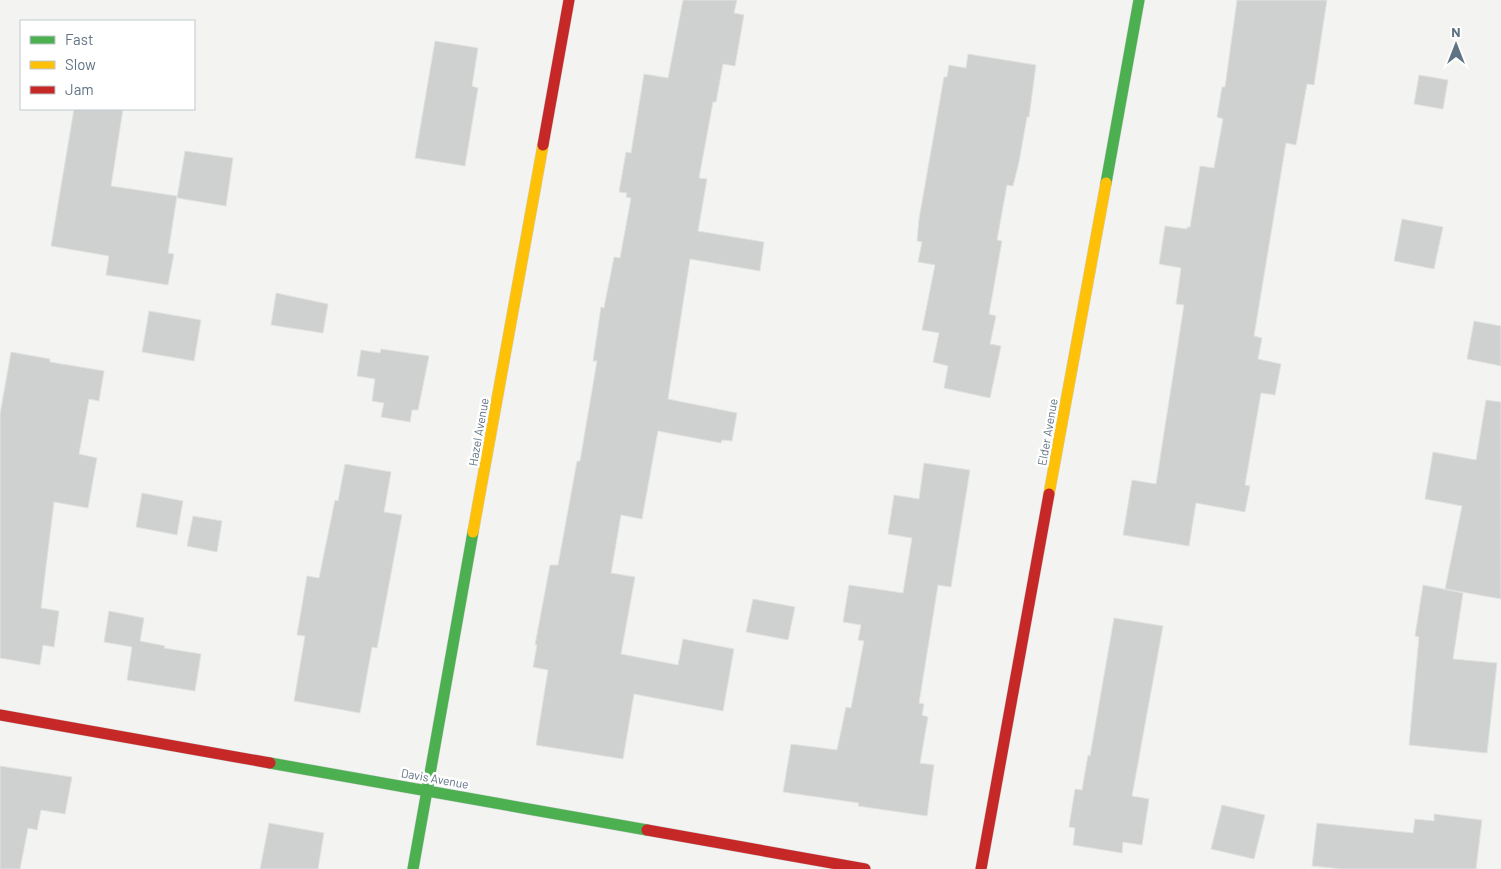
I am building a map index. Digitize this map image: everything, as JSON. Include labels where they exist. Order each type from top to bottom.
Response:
[{"type":"street","name":"Hazel Avenue","points":[[413,869],[570,0]]},
{"type":"street","name":"Elder Avenue","points":[[981,869],[1139,0]]},
{"type":"street","name":"Davis Avenue","points":[[0,715],[865,869]]},
{"type":"building","points":[[683,0],[737,0],[734,13],[744,15],[735,66],[723,64],[716,102],[713,102],[699,178],[707,179],[698,231],[764,242],[760,271],[690,259],[668,399],[737,413],[732,441],[722,440],[721,443],[658,431],[642,519],[621,515],[611,573],[635,577],[621,654],[678,665],[683,639],[734,649],[723,711],[634,694],[623,759],[536,745],[548,670],[533,667],[537,645],[535,645],[550,565],[558,565],[577,461],[580,461],[597,361],[593,361],[601,307],[604,308],[614,257],[620,258],[631,198],[626,197],[627,193],[619,192],[626,152],[631,153],[644,74],[668,78]]},
{"type":"building","points":[[1237,0],[1327,0],[1314,85],[1307,84],[1296,145],[1286,143],[1254,336],[1262,338],[1258,359],[1281,364],[1275,395],[1261,393],[1245,485],[1250,486],[1245,512],[1196,503],[1189,546],[1123,535],[1132,480],[1156,484],[1184,305],[1176,304],[1181,268],[1159,264],[1165,226],[1187,229],[1187,227],[1190,227],[1200,166],[1214,168],[1223,119],[1217,117],[1222,87],[1225,87]]},
{"type":"building","points":[[435,41],[478,48],[472,86],[478,88],[465,166],[415,158]]},
{"type":"building","points":[[968,54],[1036,65],[1029,117],[1027,117],[1019,162],[1013,186],[1007,185],[997,240],[1002,241],[989,314],[996,316],[990,344],[1001,346],[990,398],[944,388],[948,366],[933,362],[939,333],[922,330],[935,265],[918,262],[922,242],[917,241],[919,219],[944,77],[947,77],[949,65],[966,68]]},
{"type":"building","points":[[1419,75],[1448,80],[1443,109],[1414,104]]},
{"type":"building","points":[[74,110],[123,110],[111,186],[177,196],[168,253],[174,254],[168,285],[106,275],[109,256],[51,246]]},
{"type":"building","points":[[185,151],[233,158],[226,206],[177,198]]},
{"type":"building","points":[[1402,219],[1443,227],[1434,269],[1394,261]]},
{"type":"building","points":[[276,293],[328,304],[323,333],[271,325]]},
{"type":"building","points":[[149,311],[201,320],[194,361],[142,352]]},
{"type":"building","points":[[1474,321],[1501,326],[1501,366],[1467,359]]},
{"type":"building","points":[[381,349],[429,356],[418,410],[412,410],[410,422],[381,417],[384,403],[372,401],[375,379],[357,376],[361,350],[380,353]]},
{"type":"building","points":[[11,352],[50,359],[50,362],[104,371],[99,401],[89,399],[79,454],[97,458],[88,508],[54,502],[41,608],[59,611],[54,647],[43,645],[40,665],[0,658],[0,414]]},
{"type":"building","points":[[1486,400],[1501,402],[1501,599],[1445,589],[1462,506],[1425,499],[1433,452],[1476,460]]},
{"type":"building","points":[[924,463],[970,470],[951,587],[938,585],[919,703],[924,704],[922,715],[928,717],[920,763],[934,765],[927,816],[858,806],[859,803],[783,792],[791,744],[837,750],[846,707],[851,708],[864,641],[858,640],[861,625],[843,622],[849,585],[903,593],[912,538],[888,534],[894,495],[919,499]]},
{"type":"building","points":[[345,464],[391,472],[384,512],[402,515],[377,648],[372,647],[360,713],[294,701],[305,636],[297,635],[307,576],[319,578],[335,500],[338,501]]},
{"type":"building","points":[[142,493],[183,501],[177,535],[136,527]]},
{"type":"building","points":[[193,516],[222,521],[217,552],[187,546]]},
{"type":"building","points":[[1423,585],[1463,593],[1453,659],[1497,663],[1487,753],[1409,745],[1419,637],[1415,636]]},
{"type":"building","points":[[753,599],[795,607],[788,640],[746,632]]},
{"type":"building","points":[[109,611],[144,618],[140,641],[165,646],[164,648],[201,654],[195,691],[127,680],[132,647],[104,642]]},
{"type":"building","points":[[1114,618],[1163,626],[1132,796],[1149,799],[1142,845],[1123,842],[1122,853],[1073,845],[1075,828],[1069,827],[1075,789],[1082,790],[1088,755],[1090,756]]},
{"type":"building","points":[[0,766],[72,777],[65,814],[41,810],[37,830],[28,828],[20,869],[0,869]]},
{"type":"building","points":[[1222,805],[1265,815],[1254,859],[1211,849]]},
{"type":"building","points":[[1434,814],[1482,820],[1476,869],[1343,869],[1312,866],[1317,823],[1413,833],[1415,819],[1434,821]]},
{"type":"building","points":[[269,823],[324,833],[318,869],[260,869]]},
{"type":"traffic: fast","points":[[1106,183],[1139,0]]},
{"type":"traffic: fast","points":[[413,869],[473,532]]},
{"type":"traffic: fast","points":[[270,763],[647,830]]},
{"type":"traffic: slow","points":[[473,532],[543,145]]},
{"type":"traffic: slow","points":[[1049,494],[1106,183]]},
{"type":"traffic: jam","points":[[543,145],[569,0]]},
{"type":"traffic: jam","points":[[981,869],[1049,494]]},
{"type":"traffic: jam","points":[[0,715],[270,763]]},
{"type":"traffic: jam","points":[[647,830],[865,869]]}]
